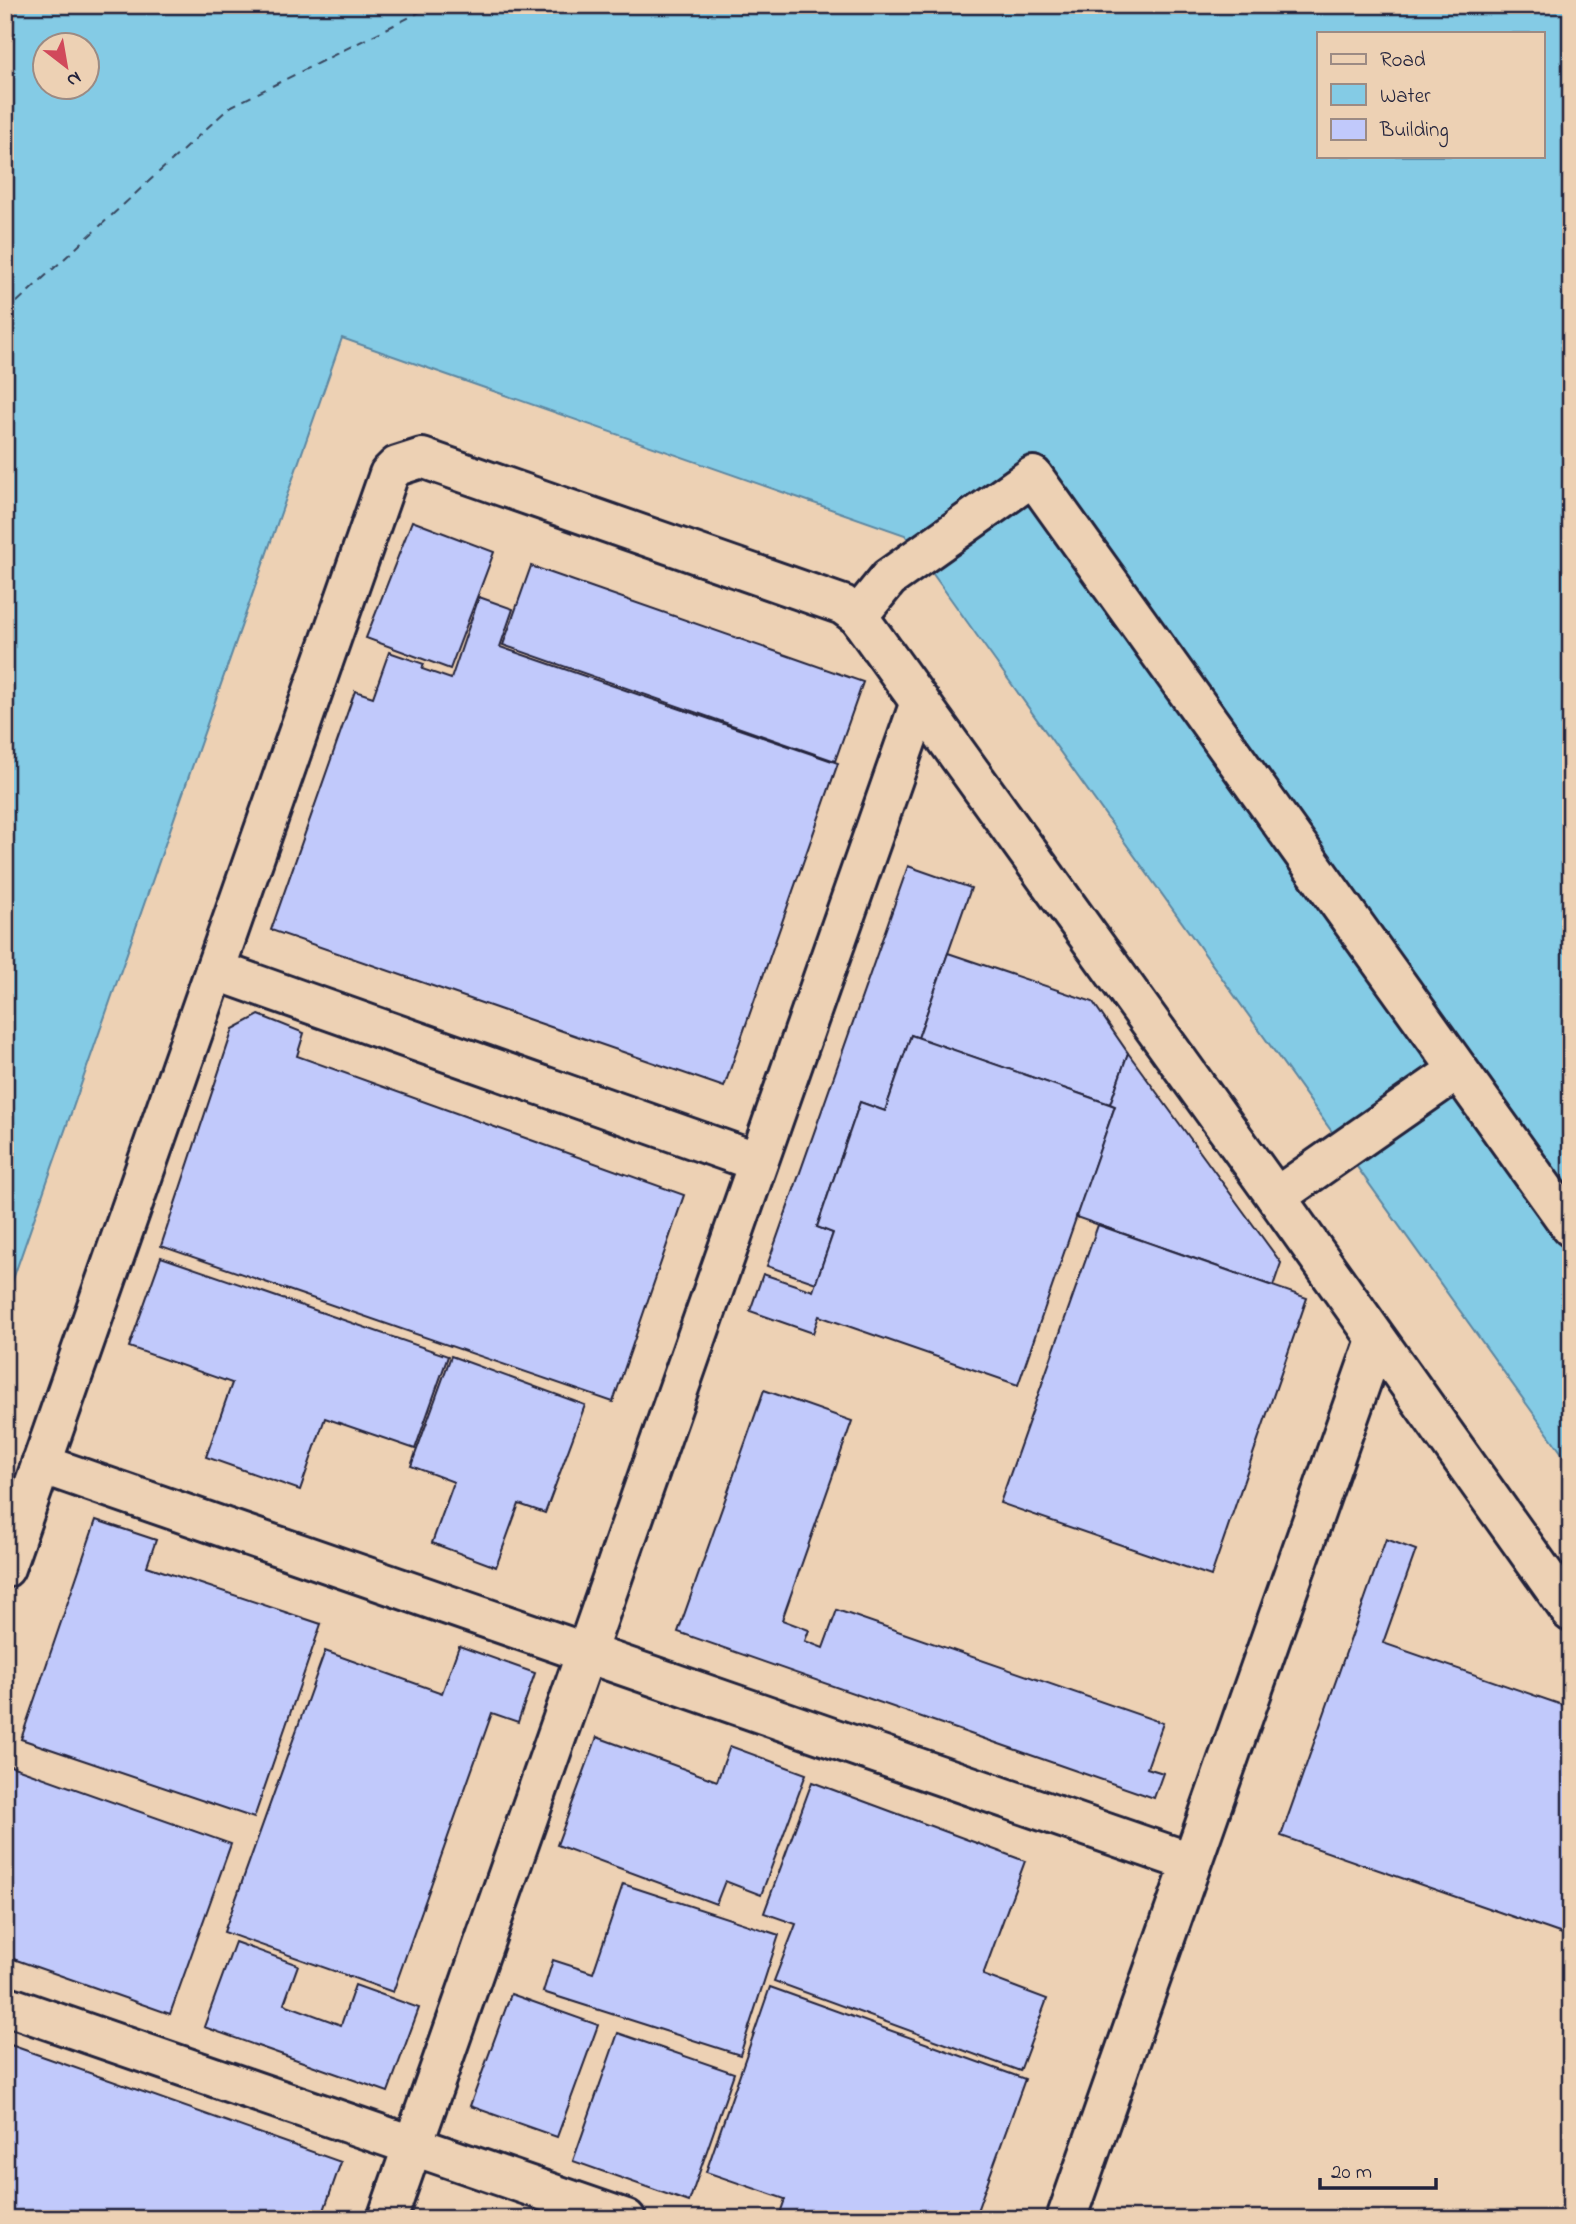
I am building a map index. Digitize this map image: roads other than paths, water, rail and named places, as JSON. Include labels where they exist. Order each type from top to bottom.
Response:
[{"type":"street","points":[[5,1568],[389,474],[397,466],[422,458],[843,605],[858,616],[1571,1612]]},
{"type":"street","points":[[858,616],[889,578],[1033,476],[1571,1227]]},
{"type":"street","points":[[387,2219],[920,702]]},
{"type":"street","points":[[215,970],[758,1162]]},
{"type":"street","points":[[1276,1197],[1458,1070]]},
{"type":"street","points":[[1066,2219],[1376,1340]]},
{"type":"street","points":[[41,1464],[1190,1862]]},
{"type":"street","points":[[5,2005],[626,2219]]},
{"type":"water","points":[[5,5],[1571,5],[1571,1466],[905,535],[342,338],[5,1302]]}]
